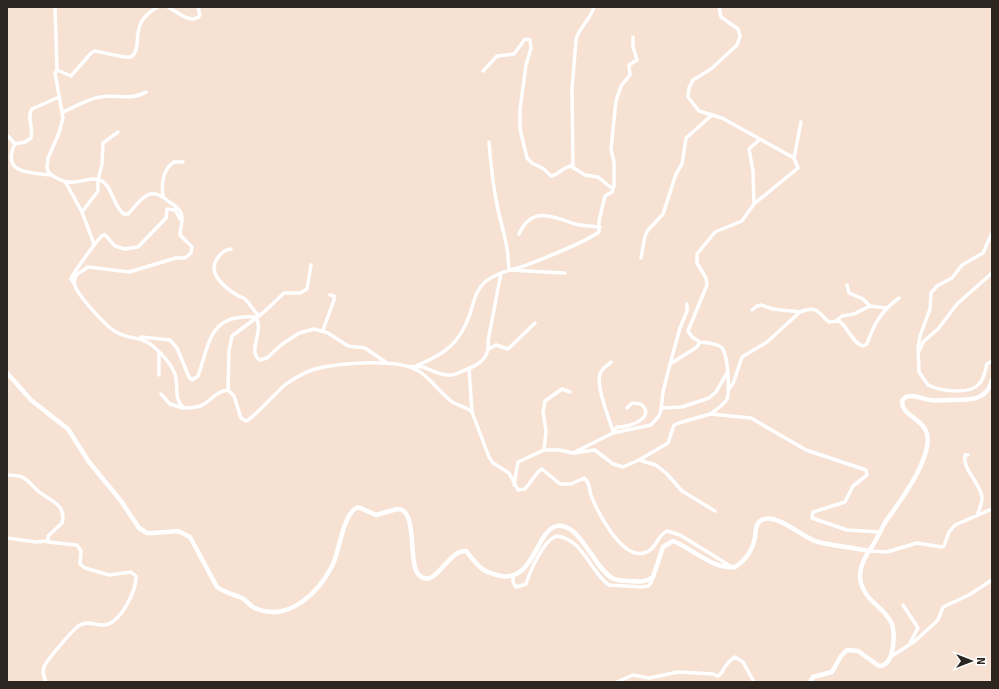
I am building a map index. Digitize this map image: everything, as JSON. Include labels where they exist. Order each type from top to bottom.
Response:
[{"type":"street","points":[[55,7],[57,70],[55,76],[63,112],[59,133],[47,163],[49,173],[66,183],[82,212],[94,244]]},
{"type":"street","points":[[57,70],[71,76],[91,53],[95,51],[132,57],[137,50],[137,33],[141,21],[145,16],[158,7]]},
{"type":"street","points":[[168,7],[189,19],[194,19],[198,18],[200,15],[198,7]]},
{"type":"street","points":[[573,168],[572,89],[576,40],[577,34],[588,21],[594,7]]},
{"type":"street","points":[[514,486],[518,462],[544,450],[559,450],[573,453],[595,450],[620,466],[626,466],[668,444],[674,425],[710,414],[727,400],[728,390],[725,352],[722,347],[716,344],[700,342],[692,337],[688,331],[707,285],[706,278],[697,263],[696,256],[715,232],[742,221],[754,204],[775,185],[796,171],[798,165],[794,158],[722,118],[699,111],[691,102],[688,92],[693,80],[711,69],[737,46],[740,36],[738,29],[721,17],[719,7]]},
{"type":"street","points":[[410,367],[435,358],[453,344],[467,321],[478,290],[486,281],[501,273],[546,257],[599,232],[599,221],[605,196],[613,189],[614,162],[611,144],[616,101],[621,86],[630,75],[629,65],[637,60],[633,47],[633,37]]},
{"type":"street","points":[[483,71],[497,56],[514,54],[524,39],[530,40],[531,48],[526,65],[520,110],[520,129],[529,161],[544,169],[551,176],[554,176],[565,167],[573,168],[585,175],[598,177],[613,189]]},
{"type":"street","points":[[63,112],[95,98],[115,95],[131,97],[146,92]]},
{"type":"street","points":[[15,144],[25,142],[31,138],[32,128],[30,116],[32,109],[59,97]]},
{"type":"street","points":[[641,258],[645,236],[648,230],[663,214],[676,174],[682,164],[686,138],[712,115]]},
{"type":"street","points":[[794,158],[801,122]]},
{"type":"street","points":[[82,212],[98,191],[98,180],[102,164],[102,143],[118,132]]},
{"type":"street","points":[[7,135],[15,144]]},
{"type":"street","points":[[754,204],[752,188],[753,171],[750,149],[760,140]]},
{"type":"street","points":[[489,142],[492,178],[501,222],[507,240],[509,270]]},
{"type":"street","points":[[15,144],[9,155],[13,167],[23,172],[52,175]]},
{"type":"street","points":[[164,196],[162,185],[166,170],[174,162],[183,162]]},
{"type":"street","points":[[66,183],[98,180],[104,183],[114,203],[124,214],[128,214],[144,196],[157,194],[164,196],[180,210],[182,218],[180,235],[192,247],[191,253],[185,258],[176,258],[129,272],[88,267],[76,275],[74,283]]},
{"type":"street","points":[[181,224],[178,212],[172,209],[167,209],[166,218],[138,247],[125,249],[115,246],[105,235],[100,236],[84,261],[72,274],[71,279],[80,296],[112,330],[124,336],[170,340],[177,348],[189,377],[194,380],[198,376],[210,337],[216,328],[233,320],[258,317]]},
{"type":"street","points":[[519,234],[525,223],[531,218],[542,214],[576,224],[600,227]]},
{"type":"street","points":[[992,233],[983,253],[962,266],[952,278],[937,286],[931,293],[930,309],[919,340],[918,352],[919,372],[924,381],[932,387],[968,391],[974,388],[983,377],[987,364],[992,362]]},
{"type":"street","points":[[231,249],[225,250],[220,254],[214,263],[213,269],[222,284],[237,296],[244,298],[258,317],[258,335],[255,352],[256,357],[260,360],[267,358],[280,345],[299,333],[310,330],[323,330],[348,346],[365,348],[387,363]]},
{"type":"street","points":[[311,264],[307,289],[300,293],[284,293],[258,317],[235,333],[230,340],[228,390],[234,396],[241,418],[246,421],[253,418],[277,391],[308,372],[325,367],[387,363],[410,367],[422,373],[450,400],[472,412]]},
{"type":"street","points":[[509,270],[565,274]]},
{"type":"street","points":[[418,365],[449,375],[481,362],[488,349],[501,273]]},
{"type":"street","points":[[918,352],[924,341],[938,329],[957,304],[992,273]]},
{"type":"street","points":[[847,285],[849,293],[863,299],[870,306]]},
{"type":"street","points":[[323,330],[334,300],[334,296],[330,295]]},
{"type":"street","points":[[728,390],[733,384],[742,357],[767,342],[800,312],[806,310],[817,310],[822,312],[829,322],[836,321],[843,324],[859,345],[866,346],[873,327],[886,308],[899,298]]},
{"type":"street","points":[[613,432],[651,425],[658,416],[670,364],[680,328],[687,311],[687,304]]},
{"type":"street","points":[[752,310],[761,305],[773,309],[800,312]]},
{"type":"street","points":[[836,321],[842,316],[854,314],[870,306],[886,308]]},
{"type":"street","points":[[488,349],[496,345],[508,349],[535,323]]},
{"type":"street","points":[[138,337],[150,344],[159,352],[173,370],[176,379],[177,398],[184,408]]},
{"type":"street","points":[[670,364],[697,347],[700,342]]},
{"type":"street","points":[[159,352],[159,375]]},
{"type":"street","points":[[611,362],[604,368],[599,376],[605,405],[613,432]]},
{"type":"street","points":[[469,368],[472,412],[489,457],[493,463],[507,471],[514,486],[518,490],[525,489],[542,469],[560,484],[571,484],[584,478],[588,482],[590,494],[603,521],[621,544],[630,551],[639,554],[647,552],[656,545],[660,536],[668,531],[680,535],[732,567]]},
{"type":"street","points":[[661,408],[682,408],[709,398],[716,392],[727,372]]},
{"type":"street","points":[[7,373],[32,400],[68,429],[89,462],[121,500],[139,528],[147,533],[178,531],[187,534],[196,547],[218,587],[223,592],[244,599],[255,608],[280,611],[297,606],[307,599],[333,564],[350,513],[358,507],[376,515],[400,509],[405,512],[410,526],[415,568],[423,578],[429,578],[436,575],[453,554],[462,550],[466,551],[476,566],[483,570],[503,576],[513,576],[525,569],[550,529],[560,525],[567,527],[574,534],[611,577],[619,580],[637,582],[646,581],[653,577]]},
{"type":"street","points":[[892,656],[892,624],[888,617],[868,597],[860,582],[862,563],[909,486],[926,454],[928,444],[926,431],[903,407],[903,398],[911,395],[933,400],[974,400],[987,391],[992,380]]},
{"type":"street","points":[[162,394],[170,404],[184,408],[202,407],[219,393],[228,390]]},
{"type":"street","points":[[544,450],[546,431],[543,412],[545,401],[562,390],[570,392]]},
{"type":"street","points":[[573,453],[613,432],[617,428],[637,424],[645,415],[645,410],[641,404],[632,403],[627,408]]},
{"type":"street","points":[[710,414],[755,419],[806,450],[864,469],[867,475],[853,486],[845,502],[813,512],[812,518],[847,530],[880,532]]},
{"type":"street","points":[[968,454],[965,455],[964,461],[976,480],[982,497],[977,516]]},
{"type":"street","points":[[639,460],[656,465],[667,474],[682,491],[715,511]]},
{"type":"street","points":[[7,475],[23,477],[28,480],[38,491],[58,504],[62,510],[62,523],[48,536],[47,541]]},
{"type":"street","points":[[513,576],[513,582],[516,587],[526,584],[542,552],[552,538],[557,536],[571,542],[584,553],[609,585],[645,587],[651,583],[663,547],[673,541],[713,562],[732,567],[738,565],[747,556],[753,543],[756,528],[759,522],[764,520],[776,520],[814,540],[869,551],[887,552],[917,543],[942,547],[944,546],[949,532],[955,525],[992,510]]},
{"type":"street","points":[[7,538],[36,542],[47,541],[54,544],[68,543],[77,545],[80,551],[80,564],[85,568],[109,575],[131,572],[136,576],[128,604],[115,619],[103,626],[90,623],[79,625],[54,653],[44,667],[43,676],[46,682]]},
{"type":"street","points":[[810,682],[813,677],[832,672],[841,656],[847,650],[858,651],[879,666],[886,664],[892,656],[909,646],[938,620],[943,607],[970,595],[992,580]]},
{"type":"street","points":[[904,605],[918,628],[909,646]]},
{"type":"street","points":[[617,682],[633,675],[649,678],[678,672],[713,674],[718,676],[721,674],[725,664],[738,657],[743,662],[754,682]]}]
